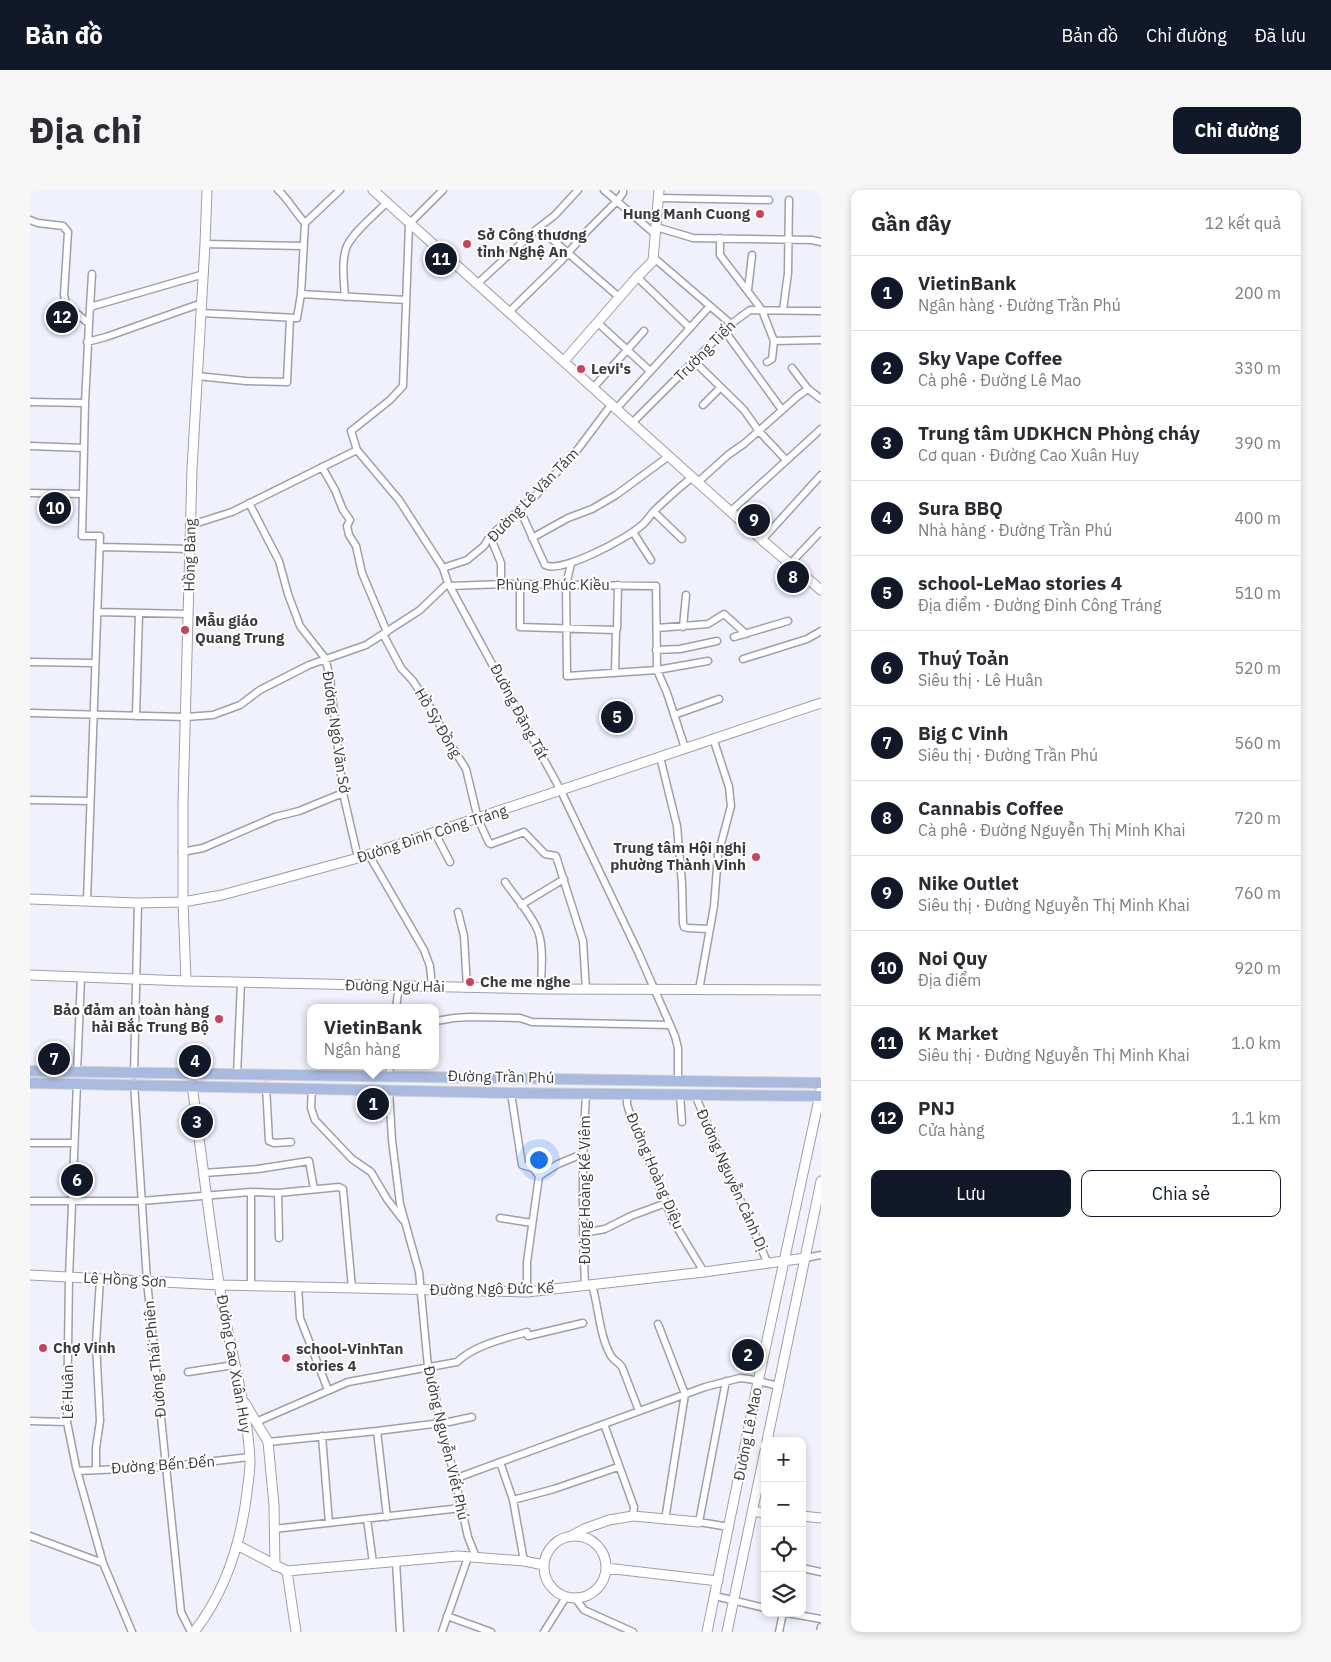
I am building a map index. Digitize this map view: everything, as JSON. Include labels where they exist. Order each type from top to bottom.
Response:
[{"type":"main road","name":"Đường Trần Phú","points":[[30,1071],[77,1078]]},
{"type":"main road","name":"Đường Trần Phú","points":[[192,1080],[237,1075],[821,1082]]},
{"type":"main road","points":[[389,1077],[389,1090]]},
{"type":"main road","name":"Đường Trần Phú","points":[[30,1082],[77,1078],[192,1080],[266,1086],[389,1090],[680,1096],[821,1094]]},
{"type":"main road","points":[[510,1079],[511,1092]]},
{"type":"main road","points":[[604,1080],[604,1094]]},
{"type":"street","name":"Hồng Bàng","points":[[186,981],[182,902],[182,852],[192,468],[204,274],[207,190]]},
{"type":"street","points":[[278,190],[305,223]]},
{"type":"street","points":[[87,342],[106,338],[201,308],[297,318],[301,294],[305,223],[340,190]]},
{"type":"street","points":[[373,190],[762,540],[821,590]]},
{"type":"street","points":[[192,525],[232,512],[357,450],[351,431],[390,400],[402,386],[409,224],[442,190]]},
{"type":"street","points":[[477,284],[555,216],[577,190]]},
{"type":"street","points":[[604,190],[656,230],[686,236],[788,239],[821,242]]},
{"type":"street","points":[[509,312],[617,201],[623,190]]},
{"type":"street","points":[[564,361],[653,261],[659,194],[769,200]]},
{"type":"street","points":[[783,310],[788,273],[789,200]]},
{"type":"street","points":[[345,297],[344,272],[346,248],[359,230],[386,203]]},
{"type":"street","points":[[30,220],[38,223],[63,226],[68,232],[64,295],[66,304],[90,324]]},
{"type":"street","points":[[539,228],[619,298]]},
{"type":"street","points":[[720,238],[720,255],[762,310],[774,341],[772,359],[767,362]]},
{"type":"street","points":[[205,244],[303,246]]},
{"type":"street","points":[[748,290],[752,255]]},
{"type":"street","points":[[653,256],[730,324]]},
{"type":"street","points":[[87,901],[100,547],[100,536],[82,536],[87,342],[90,324],[92,274]]},
{"type":"street","points":[[90,307],[204,274]]},
{"type":"street","points":[[637,277],[690,328]]},
{"type":"street","points":[[301,294],[406,300]]},
{"type":"street","name":"Đường Lê Văn Tám","points":[[443,568],[467,560],[484,546],[490,536],[536,495],[614,407],[710,306]]},
{"type":"street","name":"Trường Tiến","points":[[632,423],[730,324],[750,310],[821,311]]},
{"type":"street","points":[[197,376],[246,382],[287,382],[290,318]]},
{"type":"street","points":[[597,322],[650,371]]},
{"type":"street","points":[[724,330],[782,410]]},
{"type":"street","points":[[593,388],[644,331]]},
{"type":"street","points":[[774,341],[821,340]]},
{"type":"street","points":[[694,361],[744,410],[758,430],[786,460]]},
{"type":"street","points":[[792,368],[808,389],[821,399]]},
{"type":"street","points":[[703,405],[720,388]]},
{"type":"street","points":[[520,510],[545,565],[549,568],[571,564],[624,538],[643,525],[654,512],[745,443],[808,389]]},
{"type":"street","points":[[30,402],[86,404]]},
{"type":"street","points":[[731,511],[821,430]]},
{"type":"street","points":[[30,446],[84,448]]},
{"type":"street","name":"Đường Đặng Tất","points":[[357,450],[399,500],[443,568],[449,584],[561,791],[677,1040],[678,1081]]},
{"type":"street","points":[[532,538],[568,518],[592,509],[616,495],[669,456]]},
{"type":"street","name":"Hồ Sỹ Đồng","points":[[322,467],[335,490],[343,510],[350,520],[347,526],[349,536],[356,546],[362,573],[385,633],[401,668],[413,681],[437,718],[442,731],[466,770],[478,819],[490,844],[525,832],[545,854],[556,856],[564,879]]},
{"type":"street","points":[[762,540],[821,475]]},
{"type":"street","points":[[30,493],[83,494]]},
{"type":"street","name":"Đường Ngô Văn Sở","points":[[249,503],[279,561],[288,594],[300,626],[325,658],[330,677],[343,793],[358,858]]},
{"type":"street","points":[[654,512],[682,539]]},
{"type":"street","points":[[790,564],[821,531]]},
{"type":"street","points":[[633,532],[651,560]]},
{"type":"street","points":[[490,536],[500,563],[501,584]]},
{"type":"street","points":[[100,547],[191,549]]},
{"type":"street","points":[[571,564],[566,585],[567,676],[657,670],[708,661]]},
{"type":"street","points":[[30,713],[186,717],[213,715],[240,705],[260,690],[308,665],[366,645],[420,610],[449,584]]},
{"type":"street","name":"Phùng Phúc Kiều","points":[[449,584],[656,586],[657,628]]},
{"type":"street","points":[[520,585],[520,627],[616,630]]},
{"type":"street","points":[[615,673],[618,585]]},
{"type":"street","points":[[683,627],[686,594]]},
{"type":"street","points":[[97,612],[189,614]]},
{"type":"street","points":[[136,716],[139,613]]},
{"type":"street","points":[[685,748],[657,670],[657,628],[708,624],[724,614],[746,634]]},
{"type":"street","points":[[734,638],[788,621]]},
{"type":"street","points":[[743,659],[807,640],[821,631]]},
{"type":"street","points":[[656,650],[680,649],[717,641]]},
{"type":"street","points":[[30,662],[95,663]]},
{"type":"street","points":[[674,715],[719,699]]},
{"type":"street","name":"Đường Đinh Công Tráng","points":[[30,899],[138,903],[182,902],[222,895],[369,855],[821,703]]},
{"type":"street","points":[[699,990],[714,906],[718,855],[731,806],[728,787],[714,738]]},
{"type":"street","points":[[660,757],[677,826],[684,927],[709,930]]},
{"type":"street","points":[[182,852],[203,848],[275,817],[343,793]]},
{"type":"street","points":[[30,800],[90,801]]},
{"type":"street","points":[[435,833],[450,862]]},
{"type":"street","points":[[369,855],[424,950],[430,966],[432,987]]},
{"type":"street","points":[[521,905],[564,879],[583,941],[586,990]]},
{"type":"street","points":[[505,882],[537,929],[540,941],[541,989]]},
{"type":"street","name":"Đường Thái Phiên","points":[[138,903],[134,1079],[147,1281],[181,1612],[193,1632]]},
{"type":"street","points":[[458,912],[464,936],[467,988]]},
{"type":"street","name":"Đường Ngư Hải","points":[[30,975],[137,980],[467,988],[821,990]]},
{"type":"street","name":"Lê Huân","points":[[82,978],[69,1278],[67,1422],[78,1471],[104,1563],[132,1632]]},
{"type":"street","points":[[237,1075],[241,982]]},
{"type":"street","points":[[397,1004],[399,986]]},
{"type":"street","points":[[439,1021],[454,1018],[520,1018],[532,1022],[670,1025]]},
{"type":"street","points":[[389,1077],[390,1069]]},
{"type":"street","name":"Đường Cao Xuân Huy","points":[[192,1080],[220,1285],[242,1399],[249,1458],[243,1521],[237,1545],[225,1579],[208,1614],[193,1632]]},
{"type":"street","points":[[266,1086],[268,1141],[274,1144],[291,1142]]},
{"type":"street","points":[[312,1088],[311,1108],[315,1120],[352,1159],[372,1172],[387,1200],[405,1222]]},
{"type":"street","name":"Đường Nguyễn Viết Phú","points":[[389,1090],[392,1140],[400,1204],[419,1272],[428,1367],[435,1391],[439,1423],[453,1470],[472,1557]]},
{"type":"street","points":[[511,1092],[522,1165],[535,1169],[539,1176],[527,1262],[527,1292]]},
{"type":"street","name":"Đường Hoàng Kế Viêm","points":[[586,1094],[582,1154],[583,1233],[588,1285],[612,1359],[622,1367],[639,1411]]},
{"type":"street","name":"Đường Hoàng Diệu","points":[[628,1094],[627,1104],[630,1114],[675,1225],[704,1272]]},
{"type":"street","name":"Đường Lê Mao","points":[[707,1632],[758,1382],[821,1094]]},
{"type":"street","points":[[680,1096],[682,1122]]},
{"type":"street","name":"Đường Nguyễn Cảnh Dị","points":[[695,1096],[768,1264]]},
{"type":"street","points":[[30,1143],[74,1143]]},
{"type":"street","points":[[539,1176],[558,1164],[582,1154]]},
{"type":"street","points":[[204,1173],[258,1170],[309,1161],[314,1189]]},
{"type":"street","name":"Đường Lê Mao","points":[[768,1437],[821,1181]]},
{"type":"street","points":[[30,1201],[141,1201],[251,1192],[278,1193],[339,1187],[343,1189],[352,1288]]},
{"type":"street","points":[[251,1192],[251,1286]]},
{"type":"street","points":[[278,1193],[278,1238]]},
{"type":"street","points":[[583,1233],[605,1229],[630,1216],[666,1203]]},
{"type":"street","points":[[500,1218],[532,1223]]},
{"type":"street","name":"Đường Ngô Đức Kế","points":[[220,1285],[527,1292],[768,1264],[821,1255]]},
{"type":"street","name":"Lê Hồng Sơn","points":[[30,1275],[220,1285]]},
{"type":"street","points":[[96,1470],[96,1448],[100,1421],[96,1343],[100,1279]]},
{"type":"street","points":[[298,1286],[300,1318],[328,1390]]},
{"type":"street","points":[[256,1422],[348,1382],[457,1362],[467,1353],[513,1336],[527,1332],[528,1336],[577,1326],[583,1323]]},
{"type":"street","points":[[658,1324],[685,1394],[665,1520]]},
{"type":"street","points":[[188,1372],[234,1365]]},
{"type":"street","points":[[454,1479],[704,1387],[740,1378],[779,1386]]},
{"type":"street","points":[[699,1522],[726,1381]]},
{"type":"street","points":[[242,1399],[268,1442],[275,1566]]},
{"type":"street","points":[[268,1442],[378,1431],[472,1417]]},
{"type":"street","points":[[30,1421],[67,1422]]},
{"type":"street","points":[[604,1424],[618,1467],[634,1506],[633,1516]]},
{"type":"street","points":[[378,1431],[387,1517]]},
{"type":"street","points":[[322,1436],[330,1523]]},
{"type":"street","name":"Đường Bến Đến","points":[[78,1471],[165,1467],[249,1458]]},
{"type":"street","points":[[500,1462],[513,1500],[524,1560]]},
{"type":"street","points":[[513,1500],[554,1490],[618,1467]]},
{"type":"street","name":"Đường Lê Mao","points":[[726,1632],[761,1470]]},
{"type":"street","points":[[274,1529],[461,1508]]},
{"type":"street","points":[[752,1512],[761,1513]]},
{"type":"street","points":[[568,1537],[588,1539],[596,1545],[602,1552],[606,1568],[602,1582],[596,1591],[587,1596],[576,1598],[566,1597],[556,1592],[549,1585],[545,1576],[544,1565],[546,1555],[552,1547],[559,1541],[584,1529],[609,1520],[633,1516],[699,1522],[729,1527]]},
{"type":"street","points":[[806,1519],[821,1518]]},
{"type":"street","points":[[367,1519],[373,1563]]},
{"type":"street","points":[[30,1536],[104,1563]]},
{"type":"street","points":[[237,1545],[287,1571],[396,1561],[472,1557],[524,1560],[544,1565]]},
{"type":"street","points":[[442,1632],[472,1557]]},
{"type":"street","points":[[396,1561],[400,1632]]},
{"type":"street","points":[[606,1568],[718,1581]]},
{"type":"street","points":[[806,1569],[821,1572]]},
{"type":"street","points":[[287,1571],[296,1632]]},
{"type":"street","points":[[715,1596],[761,1607]]},
{"type":"street","points":[[544,1632],[566,1597]]},
{"type":"street","points":[[576,1598],[584,1610],[633,1632]]},
{"type":"street","points":[[447,1616],[491,1632]]},
{"type":"street","points":[[806,1616],[821,1619]]},
{"type":"street","points":[[779,1632],[782,1617]]},
{"type":"street","points":[[820,1632],[821,1627]]},
{"type":"place","name":"Hung Manh Cuong","points":[[760,214]]},
{"type":"place","name":"Sở Công thương tỉnh Nghệ An","points":[[467,244]]},
{"type":"place","name":"K Market","points":[[441,259]]},
{"type":"place","name":"PNJ","points":[[62,317]]},
{"type":"place","name":"Levi's","points":[[581,369]]},
{"type":"place","name":"Noi Quy","points":[[55,508]]},
{"type":"place","name":"Nike Outlet","points":[[754,520]]},
{"type":"place","name":"Cannabis Coffee","points":[[793,577]]},
{"type":"place","name":"Mẫu giáo Quang Trung","points":[[185,630]]},
{"type":"place","name":"school-LeMao stories 4","points":[[617,717]]},
{"type":"place","name":"Trung tâm Hội nghị phường Thành Vinh","points":[[756,857]]},
{"type":"place","name":"Che me nghe","points":[[470,982]]},
{"type":"place","name":"Bảo đảm an toàn hàng hải Bắc Trung Bộ","points":[[219,1019]]},
{"type":"place","name":"Big C Vinh","points":[[54,1059]]},
{"type":"place","name":"Sura BBQ","points":[[195,1061]]},
{"type":"place","name":"VietinBank","points":[[373,1104]]},
{"type":"place","name":"Trung tâm UDKHCN Phòng cháy","points":[[197,1122]]},
{"type":"place","name":"Thuý Toản","points":[[77,1180]]},
{"type":"place","name":"Chợ Vinh","points":[[43,1348]]},
{"type":"place","name":"Sky Vape Coffee","points":[[748,1355]]},
{"type":"place","name":"school-VinhTan stories 4","points":[[286,1358]]}]
